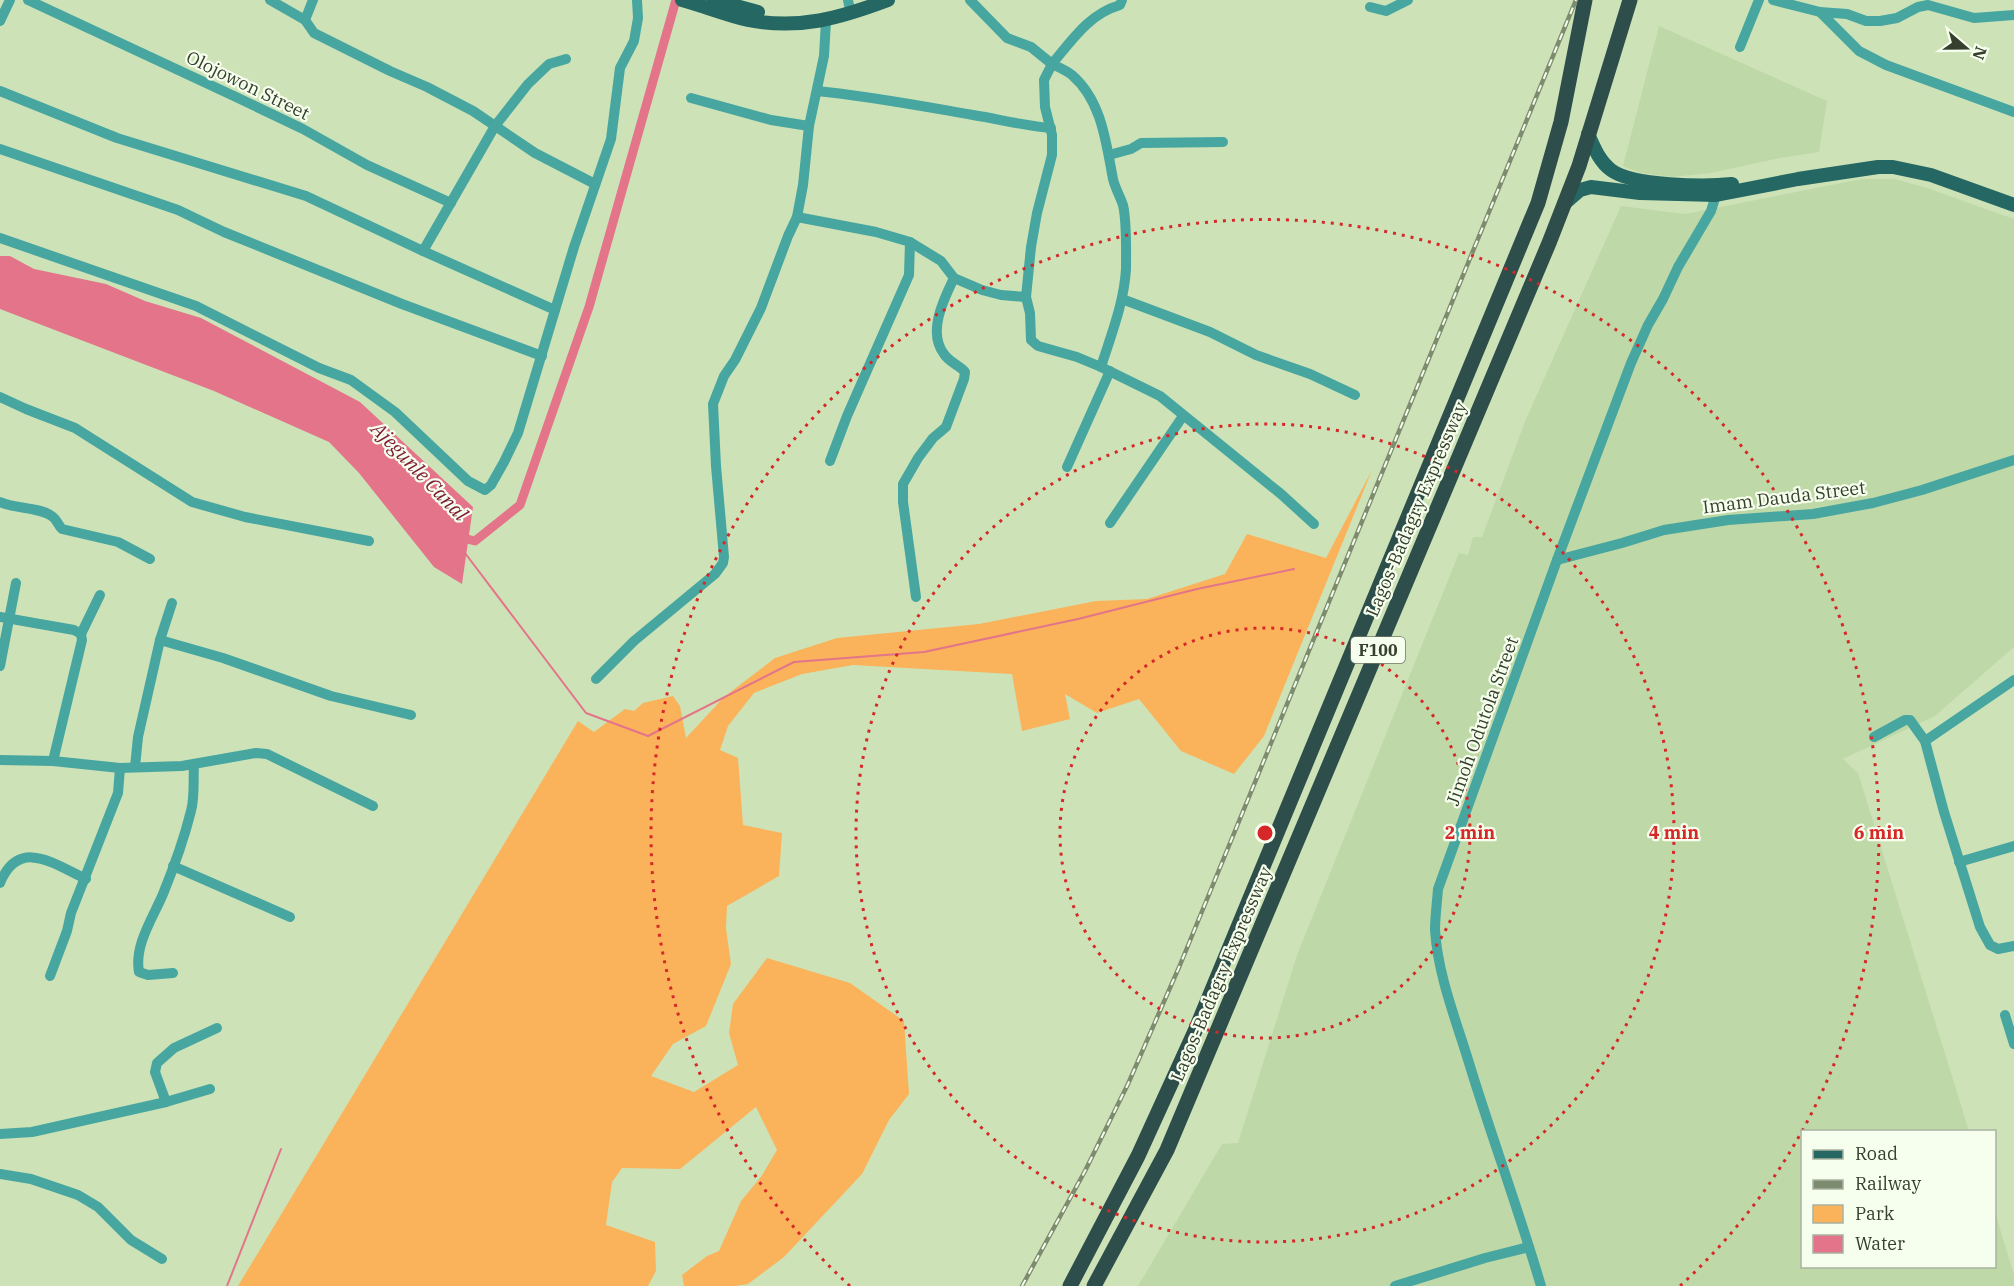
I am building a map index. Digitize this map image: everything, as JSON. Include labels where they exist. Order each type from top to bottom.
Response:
[{"type":"highway","name":"Lagos-Badagry Expressway","points":[[1070,1286],[1138,1156],[1195,1031],[1533,214],[1561,122],[1585,0]]},
{"type":"highway","name":"Lagos-Badagry Expressway","points":[[1094,1286],[1172,1139],[1565,203],[1630,0]]},
{"type":"main road","points":[[682,0],[718,3],[773,14],[825,12],[863,0]]},
{"type":"main road","points":[[718,3],[749,20],[772,23],[826,21],[888,0]]},
{"type":"main road","points":[[1588,134],[1603,162],[1620,176],[1716,190]]},
{"type":"main road","points":[[1565,203],[1580,190],[1591,187],[1640,193],[1716,190],[1839,165],[1894,160],[1923,166],[2005,197],[2014,205]]},
{"type":"street","points":[[0,21],[10,0]]},
{"type":"street","name":"Olojowon Street","points":[[28,0],[303,129],[367,165],[451,204]]},
{"type":"street","points":[[270,0],[305,20],[314,33],[473,111],[535,153],[595,184]]},
{"type":"street","points":[[305,20],[313,0]]},
{"type":"street","points":[[0,238],[195,306],[319,368],[351,380],[395,412],[468,481],[485,490],[491,485],[518,433],[555,310],[611,140],[620,68],[634,41],[638,18],[637,0]]},
{"type":"street","points":[[970,0],[1007,38],[1031,47],[1041,57],[1070,73],[1086,93],[1104,127],[1114,184],[1123,206],[1125,269],[1122,299],[1106,369],[1067,467]]},
{"type":"street","points":[[1122,0],[1120,5],[1104,10],[1087,23],[1052,64],[1044,80],[1045,107],[1051,128],[1052,155],[1031,247],[1026,297],[1030,313],[1031,340],[1038,346],[1077,357],[1106,369],[1160,396],[1281,494],[1314,524]]},
{"type":"street","points":[[1370,7],[1386,11],[1408,0]]},
{"type":"street","points":[[1740,47],[1759,0]]},
{"type":"street","points":[[1773,0],[1820,12],[1847,14],[1866,21],[1880,21],[1904,16],[1918,7],[1943,4],[1974,18],[2014,15]]},
{"type":"street","points":[[1820,12],[1859,51],[1886,65],[2014,112]]},
{"type":"street","points":[[596,679],[634,641],[715,574],[723,563],[713,404],[724,376],[735,360],[761,308],[797,217],[809,126],[824,56],[826,21]]},
{"type":"street","points":[[423,252],[495,126],[528,84],[549,64],[566,59]]},
{"type":"street","points":[[817,91],[853,95],[1026,126],[1051,128]]},
{"type":"street","points":[[0,92],[117,138],[306,196],[423,252],[555,310]]},
{"type":"street","points":[[692,98],[771,120],[809,126]]},
{"type":"street","points":[[1108,155],[1131,149],[1141,143],[1224,142]]},
{"type":"street","points":[[0,149],[178,210],[224,232],[402,304],[542,356]]},
{"type":"street","name":"Jimoh Odutola Street","points":[[1541,1286],[1453,1015],[1442,973],[1435,931],[1438,889],[1557,560],[1632,363],[1648,325],[1664,299],[1678,267],[1711,211],[1716,190]]},
{"type":"street","points":[[797,217],[876,232],[910,242],[941,261],[954,278],[982,290],[1001,295],[1026,297]]},
{"type":"street","points":[[830,461],[851,406],[909,275],[910,242]]},
{"type":"street","points":[[916,597],[903,502],[903,483],[933,438],[946,427],[964,379],[965,372],[942,353],[937,338],[942,304],[954,278]]},
{"type":"street","points":[[1122,299],[1210,332],[1256,355],[1310,374],[1355,395]]},
{"type":"street","points":[[0,397],[75,428],[192,502],[245,517],[369,541]]},
{"type":"street","points":[[1110,523],[1183,416]]},
{"type":"street","name":"Imam Dauda Street","points":[[1557,560],[1664,530],[1728,520],[1813,514],[1872,503],[1922,490],[2014,460]]},
{"type":"street","points":[[0,502],[11,507],[42,512],[52,516],[62,529],[118,542],[150,559]]},
{"type":"street","points":[[0,666],[4,618],[16,583]]},
{"type":"street","points":[[53,761],[82,640],[81,634],[100,595]]},
{"type":"street","points":[[135,767],[138,737],[160,640],[172,603]]},
{"type":"street","points":[[4,618],[74,630],[81,634]]},
{"type":"street","points":[[160,640],[223,658],[331,696],[411,715]]},
{"type":"street","points":[[1925,741],[2014,680]]},
{"type":"street","points":[[1874,737],[1905,720],[1910,720],[1925,741],[1980,927],[1990,945],[1998,949],[2014,946]]},
{"type":"street","points":[[0,760],[53,761],[120,768],[194,765],[256,753],[267,754],[373,806]]},
{"type":"street","points":[[172,973],[148,975],[139,972],[137,960],[146,930],[173,866],[192,808],[194,765]]},
{"type":"street","points":[[50,976],[68,931],[71,914],[118,793],[120,768]]},
{"type":"street","points":[[1959,862],[2014,846]]},
{"type":"street","points":[[0,883],[18,859],[27,856],[39,858],[86,879]]},
{"type":"street","points":[[173,866],[290,917]]},
{"type":"street","points":[[2005,1015],[2014,1044]]},
{"type":"street","points":[[166,1102],[155,1072],[157,1063],[174,1048],[217,1028]]},
{"type":"street","points":[[0,1134],[32,1132],[166,1102],[210,1089]]},
{"type":"street","points":[[0,1174],[31,1179],[78,1196],[98,1208],[131,1240],[162,1259]]},
{"type":"street","points":[[1395,1286],[1485,1258],[1530,1247]]},
{"type":"shaded area","points":[[1659,26],[1827,101],[1819,152],[1711,173],[1672,177],[1641,173],[1623,166]]},
{"type":"shaded area","points":[[1862,179],[1895,179],[2014,219],[2014,647],[1935,716],[1843,759],[1858,773],[1969,1130],[1801,1130],[1801,1268],[1996,1268],[1996,1215],[2014,1275],[2014,1286],[1138,1286],[1222,1144],[1238,1143],[1297,955],[1459,553],[1468,555],[1473,537],[1482,537],[1526,419],[1621,206],[1685,214]]},
{"type":"green space","points":[[1372,470],[1264,736],[1234,774],[1181,751],[1139,699],[1097,713],[1065,694],[1070,719],[1022,731],[1012,674],[853,665],[802,674],[754,693],[728,726],[720,750],[738,758],[743,825],[782,833],[779,876],[727,906],[726,928],[731,964],[706,1026],[673,1044],[651,1076],[694,1092],[738,1065],[729,1033],[733,1004],[767,958],[850,983],[904,1021],[909,1094],[889,1120],[862,1174],[784,1257],[748,1284],[684,1286],[682,1275],[707,1256],[719,1251],[741,1201],[761,1177],[777,1150],[756,1107],[680,1169],[622,1168],[612,1182],[606,1225],[655,1242],[656,1271],[648,1286],[238,1286],[578,721],[594,732],[625,709],[634,711],[643,703],[673,696],[680,706],[686,738],[724,697],[775,658],[837,638],[979,624],[1096,601],[1147,599],[1225,574],[1247,534],[1326,558]]},
{"type":"water","points":[[0,256],[10,256],[34,269],[106,284],[145,301],[201,318],[360,402],[473,507],[462,584],[434,567],[359,473],[329,442],[214,391],[0,309]]},
{"type":"waterway","name":"Ajegunle Canal","points":[[459,537],[475,541],[520,505],[589,307],[676,0]]},
{"type":"waterway","points":[[465,553],[586,713],[648,736],[794,662],[924,652],[1294,569]]},
{"type":"waterway","points":[[227,1286],[281,1149]]},
{"type":"railway","points":[[1022,1286],[1085,1171],[1128,1084],[1180,965],[1576,0]]}]
